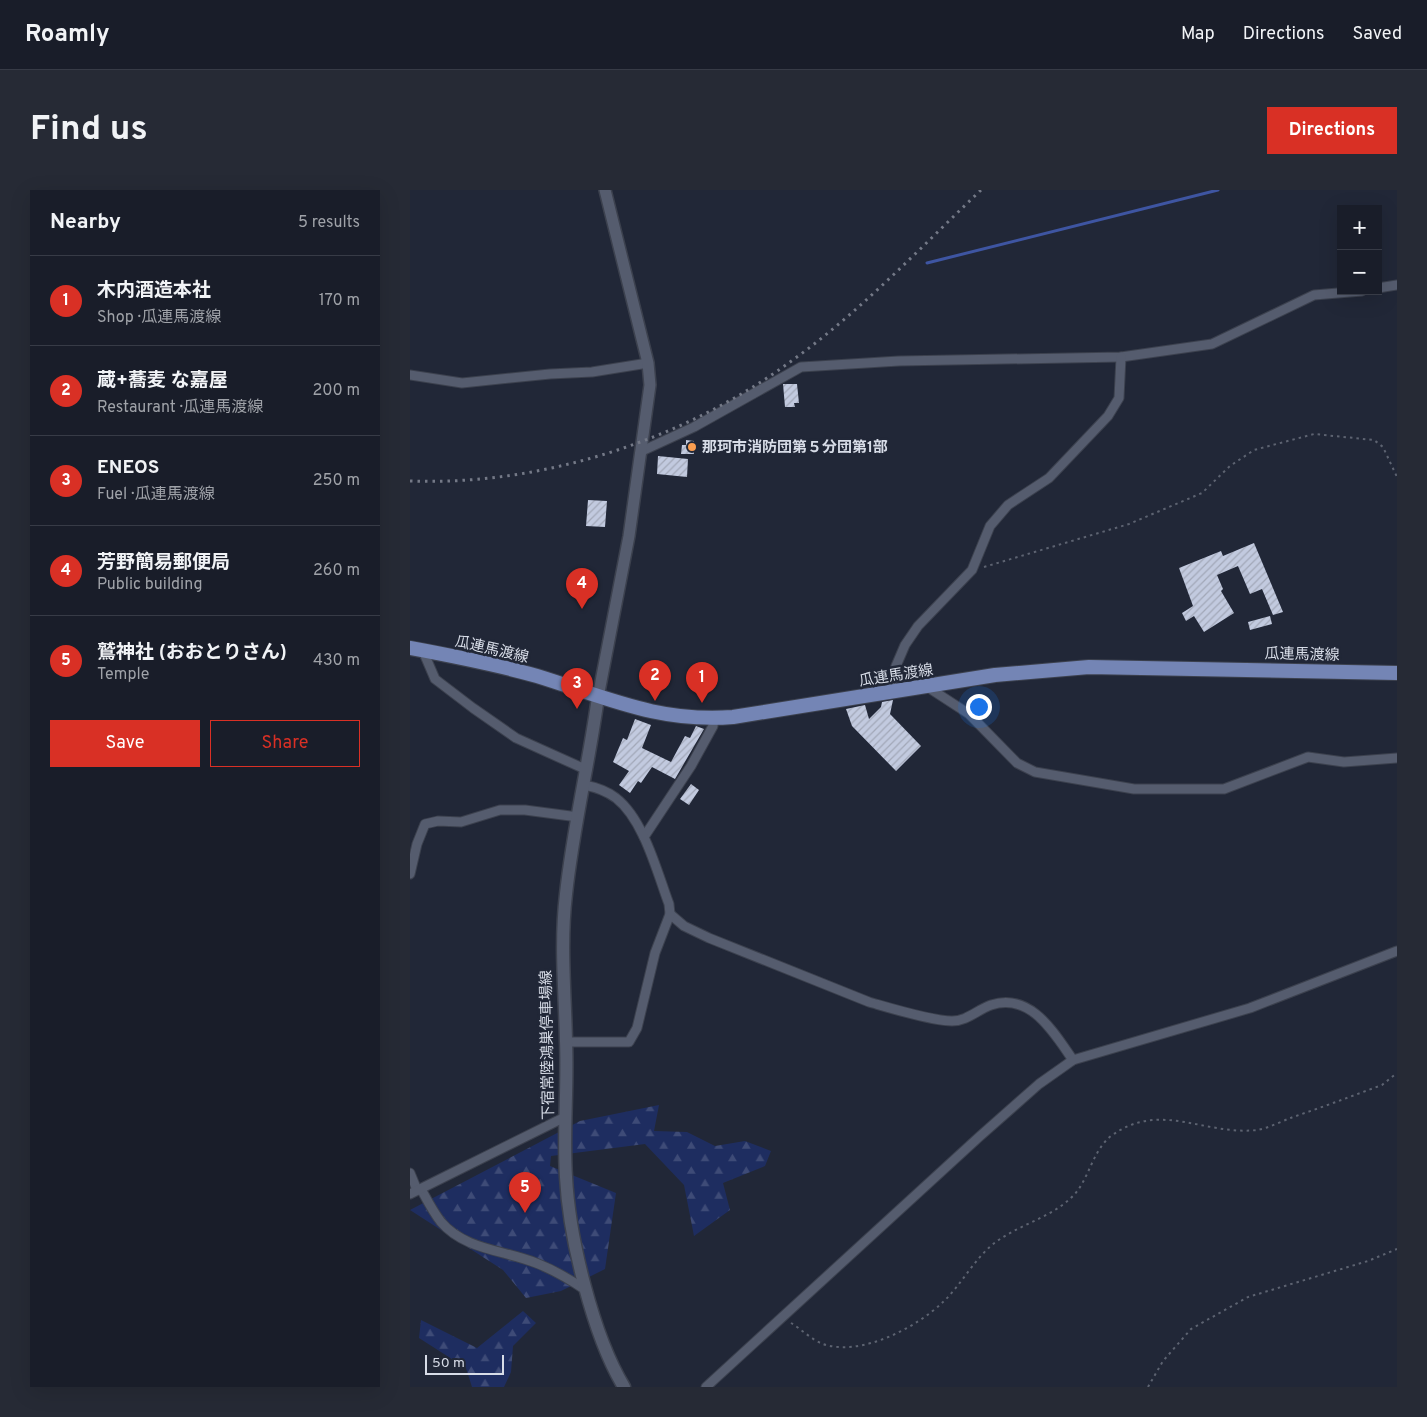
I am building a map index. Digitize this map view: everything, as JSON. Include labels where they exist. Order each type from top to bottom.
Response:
[{"type":"main road","name":"瓜連馬渡線","points":[[416,650],[501,666],[654,713],[674,717],[714,718],[996,675],[1089,666],[1397,672]]},
{"type":"main road","name":"下宿常陸鴻巣停車場線","points":[[598,697],[565,905],[562,973],[566,1042],[566,1177],[570,1221],[587,1290],[601,1338],[624,1387]]},
{"type":"street","points":[[598,697],[629,536],[649,392],[648,363],[605,190]]},
{"type":"street","points":[[1382,287],[1397,285]]},
{"type":"street","points":[[642,451],[694,426],[801,367],[899,361],[1121,357],[1212,344],[1314,295],[1337,293]]},
{"type":"street","points":[[889,692],[896,666],[905,645],[918,626],[972,570],[990,526],[1008,505],[1048,478],[1108,416],[1119,398],[1121,357]]},
{"type":"street","points":[[410,375],[462,383],[550,374],[592,372],[648,363]]},
{"type":"street","points":[[416,650],[435,679],[473,708],[516,738],[587,770]]},
{"type":"street","points":[[926,686],[969,714],[1017,763],[1035,772],[1134,789],[1224,789],[1308,757],[1344,762],[1397,758]]},
{"type":"street","points":[[644,837],[691,766],[713,726],[714,718]]},
{"type":"street","points":[[566,1042],[629,1042],[637,1028],[655,952],[670,914],[669,904],[644,837],[628,810],[616,797],[584,785]]},
{"type":"street","points":[[410,874],[416,844],[425,824],[438,821],[461,822],[500,810],[525,810],[578,817]]},
{"type":"street","points":[[670,914],[684,926],[709,938],[870,1002],[891,1008],[952,1021],[968,1018],[989,1005],[1001,1003],[1018,1005],[1034,1011],[1043,1019],[1073,1060]]},
{"type":"street","points":[[706,1387],[979,1137],[1039,1084],[1073,1060],[1250,1008],[1397,951]]},
{"type":"street","points":[[416,1191],[565,1118]]},
{"type":"street","points":[[410,1174],[416,1191],[442,1223],[463,1239],[501,1254],[534,1262],[568,1277],[587,1290]]},
{"type":"path","points":[[972,570],[1129,524],[1202,492],[1230,466],[1254,450],[1314,434],[1374,440],[1384,447],[1397,477]]},
{"type":"path","points":[[782,1316],[822,1344],[842,1347],[873,1344],[910,1326],[943,1302],[984,1252],[994,1243],[1058,1209],[1074,1195],[1094,1157],[1110,1137],[1139,1121],[1166,1118],[1227,1130],[1259,1130],[1382,1085],[1397,1073]]},
{"type":"path","points":[[1148,1387],[1163,1361],[1191,1329],[1248,1297],[1368,1261],[1397,1249]]},
{"type":"green space","points":[[659,1105],[654,1131],[687,1132],[715,1146],[745,1141],[771,1151],[765,1166],[723,1183],[730,1210],[694,1236],[684,1185],[645,1144],[551,1156],[550,1166],[616,1193],[605,1269],[561,1291],[526,1298],[503,1270],[410,1210],[580,1121]]},
{"type":"green space","points":[[523,1311],[536,1323],[513,1346],[511,1372],[504,1387],[472,1387],[466,1368],[419,1338],[421,1320],[477,1348]]},
{"type":"building","points":[[783,384],[797,384],[799,403],[794,403],[795,407],[785,407]]},
{"type":"building","points":[[686,440],[694,441],[694,454],[681,454],[682,445],[686,445]]},
{"type":"building","points":[[658,456],[688,459],[687,477],[657,474]]},
{"type":"building","points":[[588,500],[607,501],[605,527],[586,526]]},
{"type":"building","points":[[1254,543],[1283,612],[1273,615],[1262,589],[1250,594],[1238,566],[1217,575],[1223,589],[1221,591],[1234,613],[1204,632],[1194,616],[1186,621],[1182,613],[1193,606],[1179,568],[1221,551],[1223,556]]},
{"type":"building","points":[[1270,616],[1272,624],[1250,630],[1248,622]]},
{"type":"building","points":[[893,700],[890,714],[921,746],[896,771],[852,726],[846,709],[865,705],[869,719],[881,707],[882,702]]},
{"type":"building","points":[[635,719],[651,725],[642,748],[671,762],[685,736],[690,738],[696,726],[704,729],[675,779],[652,767],[641,783],[638,781],[630,793],[619,785],[629,771],[613,762],[623,738],[627,740]]},
{"type":"building","points":[[691,784],[699,790],[689,805],[680,799]]},
{"type":"waterway","points":[[927,263],[1218,190]]},
{"type":"railway","points":[[410,481],[460,481],[560,466],[609,453],[658,435],[704,414],[748,390],[790,362],[840,323],[888,280],[981,190]]},
{"type":"place","name":"那珂市消防団第５分団第1部","points":[[692,447]]},
{"type":"place","name":"芳野簡易郵便局","points":[[582,609]]},
{"type":"place","name":"蔵+蕎麦 な嘉屋","points":[[655,701]]},
{"type":"place","name":"木内酒造本社","points":[[702,703]]},
{"type":"place","name":"ENEOS","points":[[577,709]]},
{"type":"place","name":"鷲神社 (おおとりさん)","points":[[525,1213]]}]
